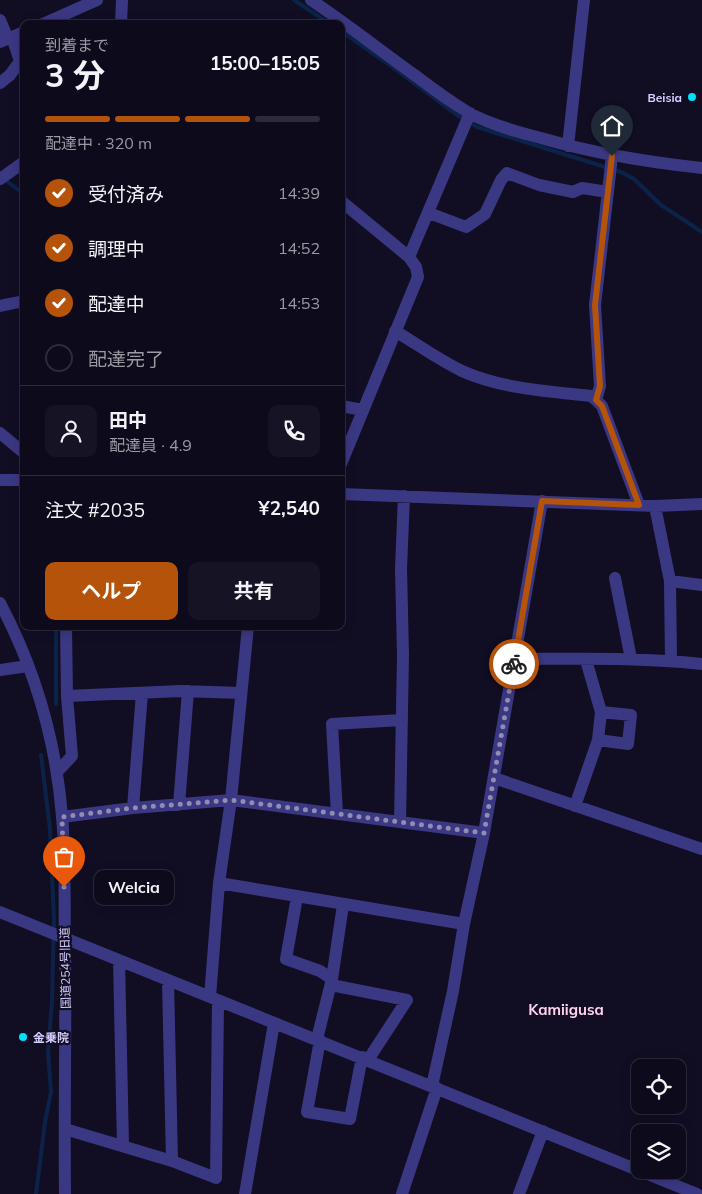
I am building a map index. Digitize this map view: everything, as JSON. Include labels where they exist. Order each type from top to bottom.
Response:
[{"type":"street","points":[[52,20],[97,0]]},
{"type":"street","points":[[121,20],[122,0]]},
{"type":"street","points":[[311,0],[340,20]]},
{"type":"street","points":[[568,146],[584,0]]},
{"type":"street","points":[[0,20],[11,38],[20,61],[10,75],[0,83]]},
{"type":"street","points":[[345,24],[437,92],[470,113],[487,121],[568,146],[612,156],[702,168]]},
{"type":"street","points":[[409,257],[470,113]]},
{"type":"street","points":[[596,400],[600,386],[595,305],[612,156]]},
{"type":"street","points":[[0,179],[20,166]]},
{"type":"street","points":[[429,213],[466,227],[485,214],[501,180],[507,173],[539,185],[573,192],[582,188],[608,192]]},
{"type":"street","points":[[345,204],[409,257],[416,267],[418,277],[345,453]]},
{"type":"street","points":[[0,306],[20,302]]},
{"type":"street","points":[[395,331],[461,371],[493,382],[512,387],[591,396],[602,406],[639,505]]},
{"type":"street","points":[[345,407],[363,410]]},
{"type":"street","points":[[0,433],[20,450]]},
{"type":"street","points":[[0,480],[20,480]]},
{"type":"street","points":[[345,494],[655,506],[702,504]]},
{"type":"street","points":[[400,822],[402,720],[401,569],[404,496]]},
{"type":"street","points":[[402,1194],[435,1087],[464,924],[484,833],[542,501]]},
{"type":"street","points":[[655,506],[670,581],[671,661]]},
{"type":"street","points":[[615,578],[631,659]]},
{"type":"street","points":[[670,581],[702,585]]},
{"type":"street","name":"国道254号旧道","points":[[0,603],[28,666],[46,720],[57,772],[62,817],[57,935],[66,1129],[66,1194]]},
{"type":"street","points":[[57,772],[72,756],[67,696],[66,630]]},
{"type":"street","points":[[66,1129],[172,1161],[216,1178],[214,999],[219,883],[231,800],[248,630]]},
{"type":"street","points":[[515,658],[631,659],[702,664]]},
{"type":"street","points":[[575,806],[598,740],[602,712],[586,660]]},
{"type":"street","points":[[0,670],[28,666]]},
{"type":"street","points":[[67,696],[188,691],[241,693]]},
{"type":"street","points":[[179,805],[188,691]]},
{"type":"street","points":[[133,808],[142,693]]},
{"type":"street","points":[[598,740],[628,744],[631,715],[602,712]]},
{"type":"street","points":[[338,814],[332,724],[402,720]]},
{"type":"street","points":[[494,778],[702,849]]},
{"type":"street","points":[[62,817],[133,808],[231,800],[484,833]]},
{"type":"street","points":[[219,883],[464,924]]},
{"type":"street","points":[[297,897],[286,959],[320,971],[331,982],[407,1000],[365,1059],[350,1119],[307,1112],[318,1040],[331,982],[343,905]]},
{"type":"street","points":[[0,912],[698,1194]]},
{"type":"street","points":[[119,960],[123,1146]]},
{"type":"street","points":[[168,980],[172,1161]]},
{"type":"street","points":[[245,1194],[274,1023]]},
{"type":"street","points":[[519,1194],[543,1131]]},
{"type":"waterway","points":[[294,0],[324,20]]},
{"type":"waterway","points":[[345,34],[457,115],[477,127],[621,172],[634,179],[661,205],[702,232]]},
{"type":"waterway","points":[[8,182],[20,191]]},
{"type":"waterway","points":[[56,630],[56,704]]},
{"type":"waterway","points":[[36,1194],[45,1122],[51,1092],[48,1052],[52,1001],[54,919],[50,829],[41,755]]},
{"type":"way so far","points":[[64,887],[62,817],[133,808],[231,800],[484,833],[514,664]]},
{"type":"place","name":"Beisia","points":[[692,97]]},
{"type":"place","name":"Welcia","points":[[64,887]]},
{"type":"place","name":"金乗院","points":[[23,1037]]},
{"type":"district","name":"Kamiigusa","points":[[566,1009]]},
{"type":"route","points":[[514,664],[542,501],[639,505],[602,406],[596,400],[600,393],[600,386],[595,305],[612,156]]}]
